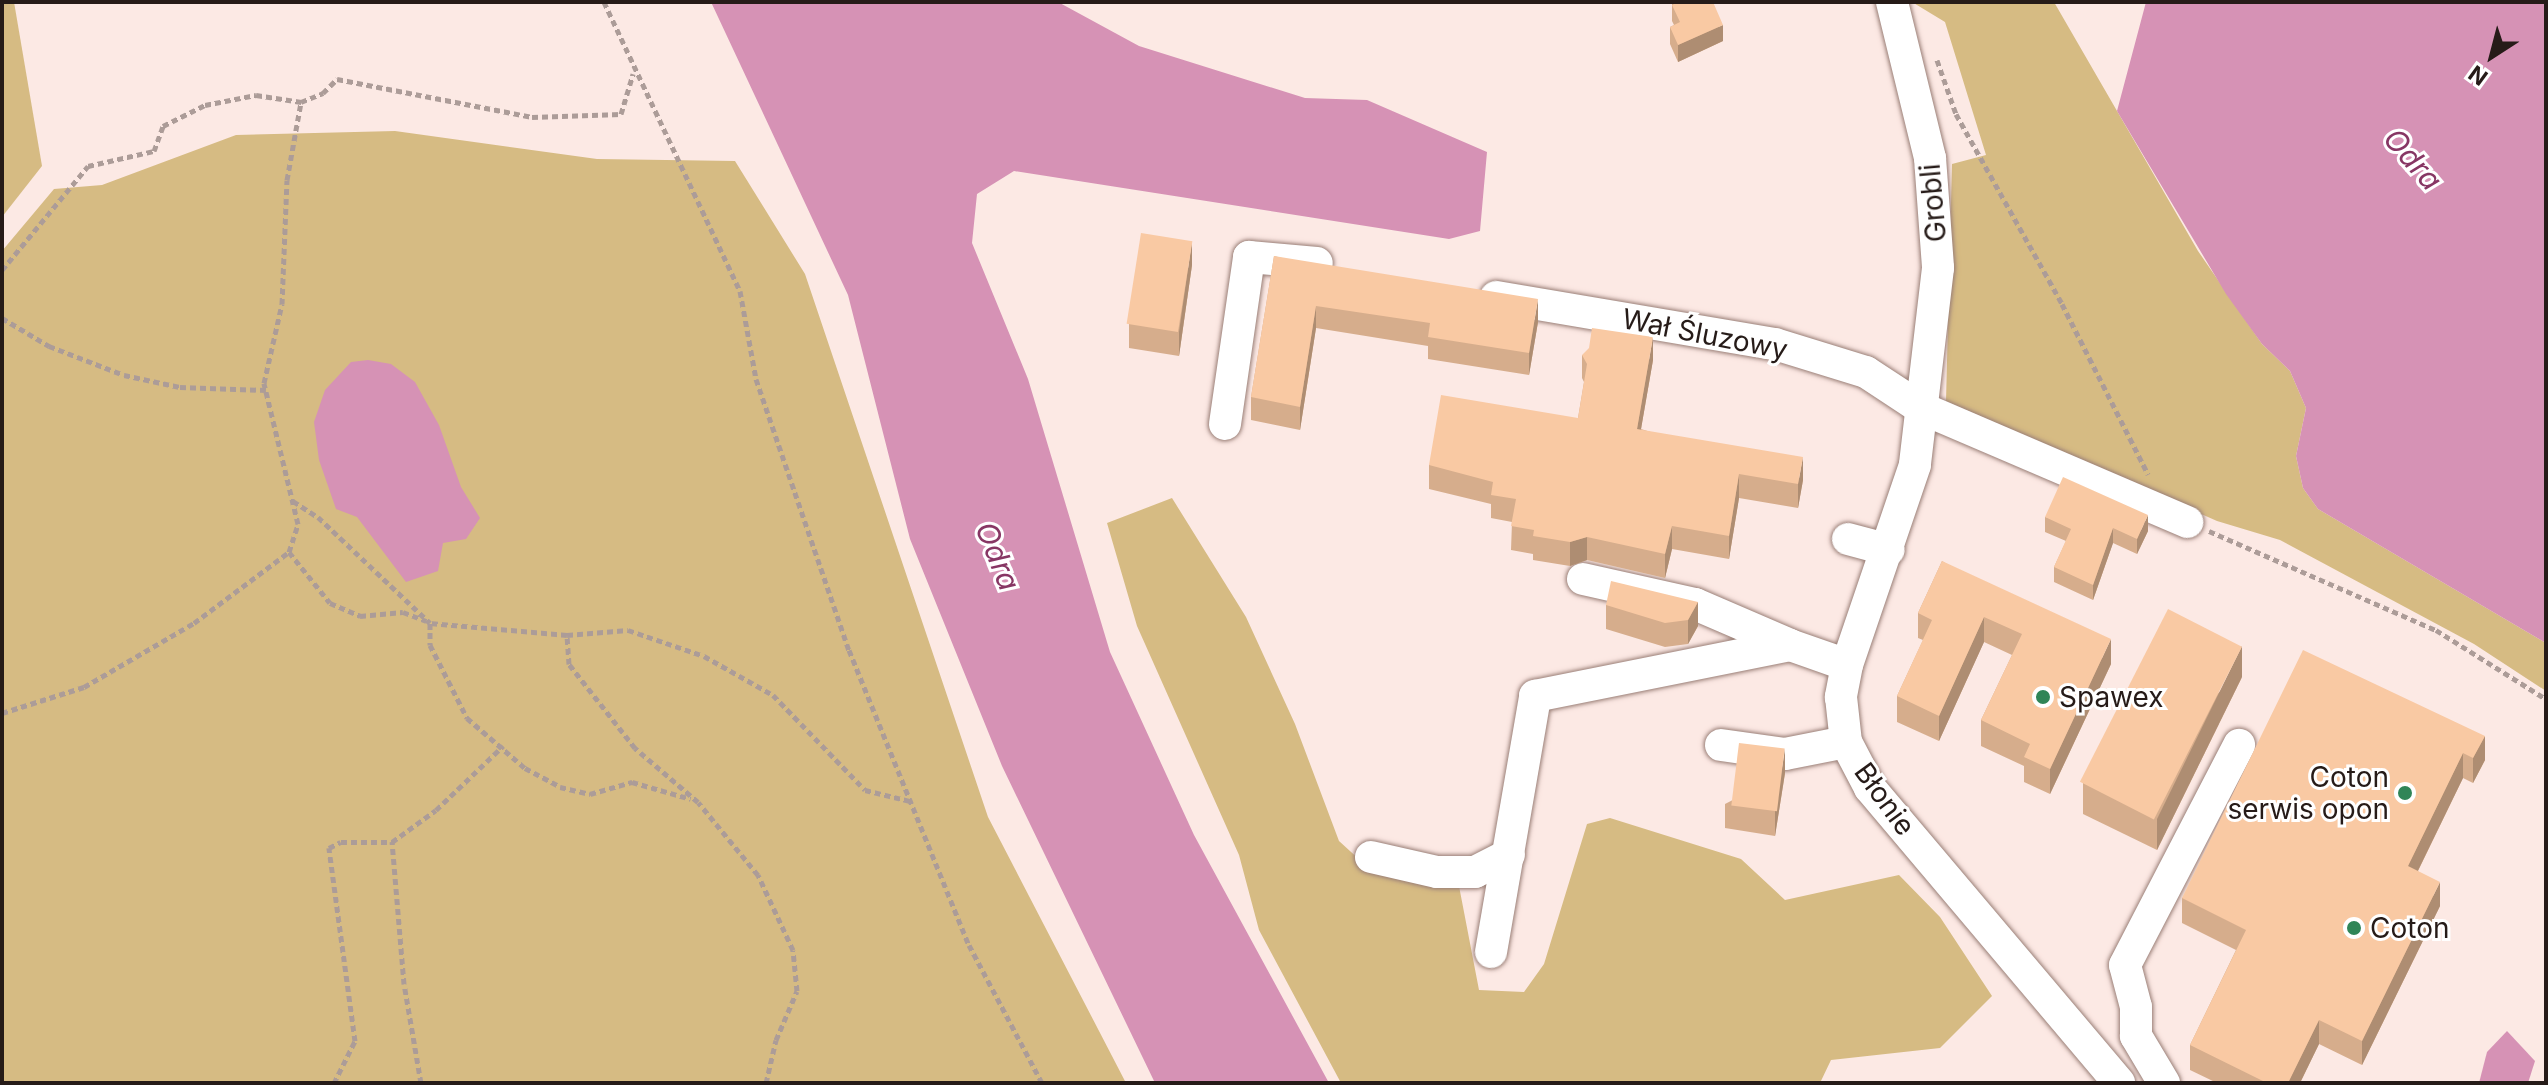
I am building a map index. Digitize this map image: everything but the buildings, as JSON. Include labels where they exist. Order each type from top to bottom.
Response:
[{"type":"street","name":"Grobli","points":[[1896,17],[1930,158],[1937,217],[1938,268],[1919,407]]},
{"type":"street","points":[[1225,424],[1249,257],[1344,268]]},
{"type":"street","name":"Wał Śluzowy","points":[[1472,292],[1775,344],[1866,372],[1919,407],[2187,522]]},
{"type":"street","name":"Błonie","points":[[1919,407],[1915,465],[1889,550],[1847,665],[1841,697],[1846,742],[1870,788],[2119,1083]]},
{"type":"street","points":[[1848,539],[1889,550]]},
{"type":"street","points":[[1583,579],[1695,604],[1790,645],[1847,665]]},
{"type":"street","points":[[1491,952],[1535,696],[1790,645]]},
{"type":"street","points":[[1721,745],[1785,754],[1846,742]]},
{"type":"street","points":[[2164,1083],[2136,1036],[2136,1007],[2125,965],[2239,745]]},
{"type":"street","points":[[1371,857],[1437,872],[1475,872],[1509,855]]},
{"type":"path","points":[[604,2],[633,73],[740,291],[756,379],[849,650],[914,802],[969,945],[1042,1083]]},
{"type":"path","points":[[1896,17],[1916,29],[1931,50],[1956,114],[2151,480]]},
{"type":"path","points":[[2,270],[88,166],[126,153],[154,151],[163,126],[205,105],[256,95],[301,102],[323,93],[337,79],[532,117],[621,114],[633,73]]},
{"type":"path","points":[[2,713],[84,687],[194,623],[289,552],[298,524],[266,390],[282,304],[287,180],[301,102]]},
{"type":"path","points":[[2,318],[49,346],[124,375],[180,387],[266,390]]},
{"type":"path","points":[[292,500],[318,517],[430,623],[430,645],[467,718],[525,768],[560,787],[590,794],[632,782],[698,802]]},
{"type":"path","points":[[2187,522],[2436,630],[2546,699]]},
{"type":"path","points":[[289,552],[330,603],[360,616],[403,612],[430,623],[567,635],[628,630],[704,656],[773,695],[865,790],[914,802]]},
{"type":"path","points":[[567,635],[569,664],[635,748],[698,802],[758,875],[793,950],[797,991],[766,1083]]},
{"type":"path","points":[[334,1083],[355,1041],[329,848],[341,842],[392,842],[436,810],[503,746]]},
{"type":"path","points":[[392,842],[404,984],[421,1083]]},
{"type":"shaded area","points":[[2,2],[14,2],[42,166],[2,217]]},
{"type":"shaded area","points":[[1912,2],[2054,2],[2198,251],[2262,344],[2290,371],[2306,408],[2296,456],[2303,488],[2318,509],[2546,643],[2546,691],[2474,644],[2280,540],[2217,521],[1946,401],[1952,164],[1986,155],[1945,22]]},
{"type":"shaded area","points":[[395,131],[597,159],[735,161],[805,274],[988,817],[1126,1083],[2,1083],[2,251],[54,189],[102,185],[236,135]]},
{"type":"shaded area","points":[[1172,498],[1246,617],[1295,724],[1339,841],[1373,872],[1459,886],[1479,990],[1524,992],[1544,964],[1587,824],[1610,818],[1741,859],[1785,900],[1899,875],[1940,917],[1992,996],[1940,1048],[1831,1060],[1820,1083],[1341,1083],[1259,930],[1239,855],[1137,626],[1107,523]]},
{"type":"water","name":"Odra","points":[[711,2],[1058,2],[1139,46],[1305,98],[1367,100],[1487,152],[1480,231],[1449,239],[1014,171],[977,194],[972,243],[1028,379],[1110,652],[1194,835],[1329,1083],[1155,1083],[1002,766],[910,539],[848,295]]},
{"type":"water","name":"Odra","points":[[2146,2],[2546,2],[2546,643],[2318,509],[2303,488],[2296,456],[2306,408],[2290,371],[2262,344],[2226,294],[2117,111]]},
{"type":"water","points":[[368,360],[391,364],[415,382],[439,425],[461,487],[480,518],[466,539],[443,543],[438,571],[406,582],[357,517],[336,509],[319,460],[314,422],[325,390],[351,362]]},
{"type":"water","points":[[2507,1031],[2535,1061],[2528,1083],[2479,1083],[2487,1052]]},
{"type":"place","name":"Spawex","points":[[2043,697]]},
{"type":"place","name":"Coton serwis opon","points":[[2405,793]]},
{"type":"place","name":"Coton","points":[[2354,928]]}]
